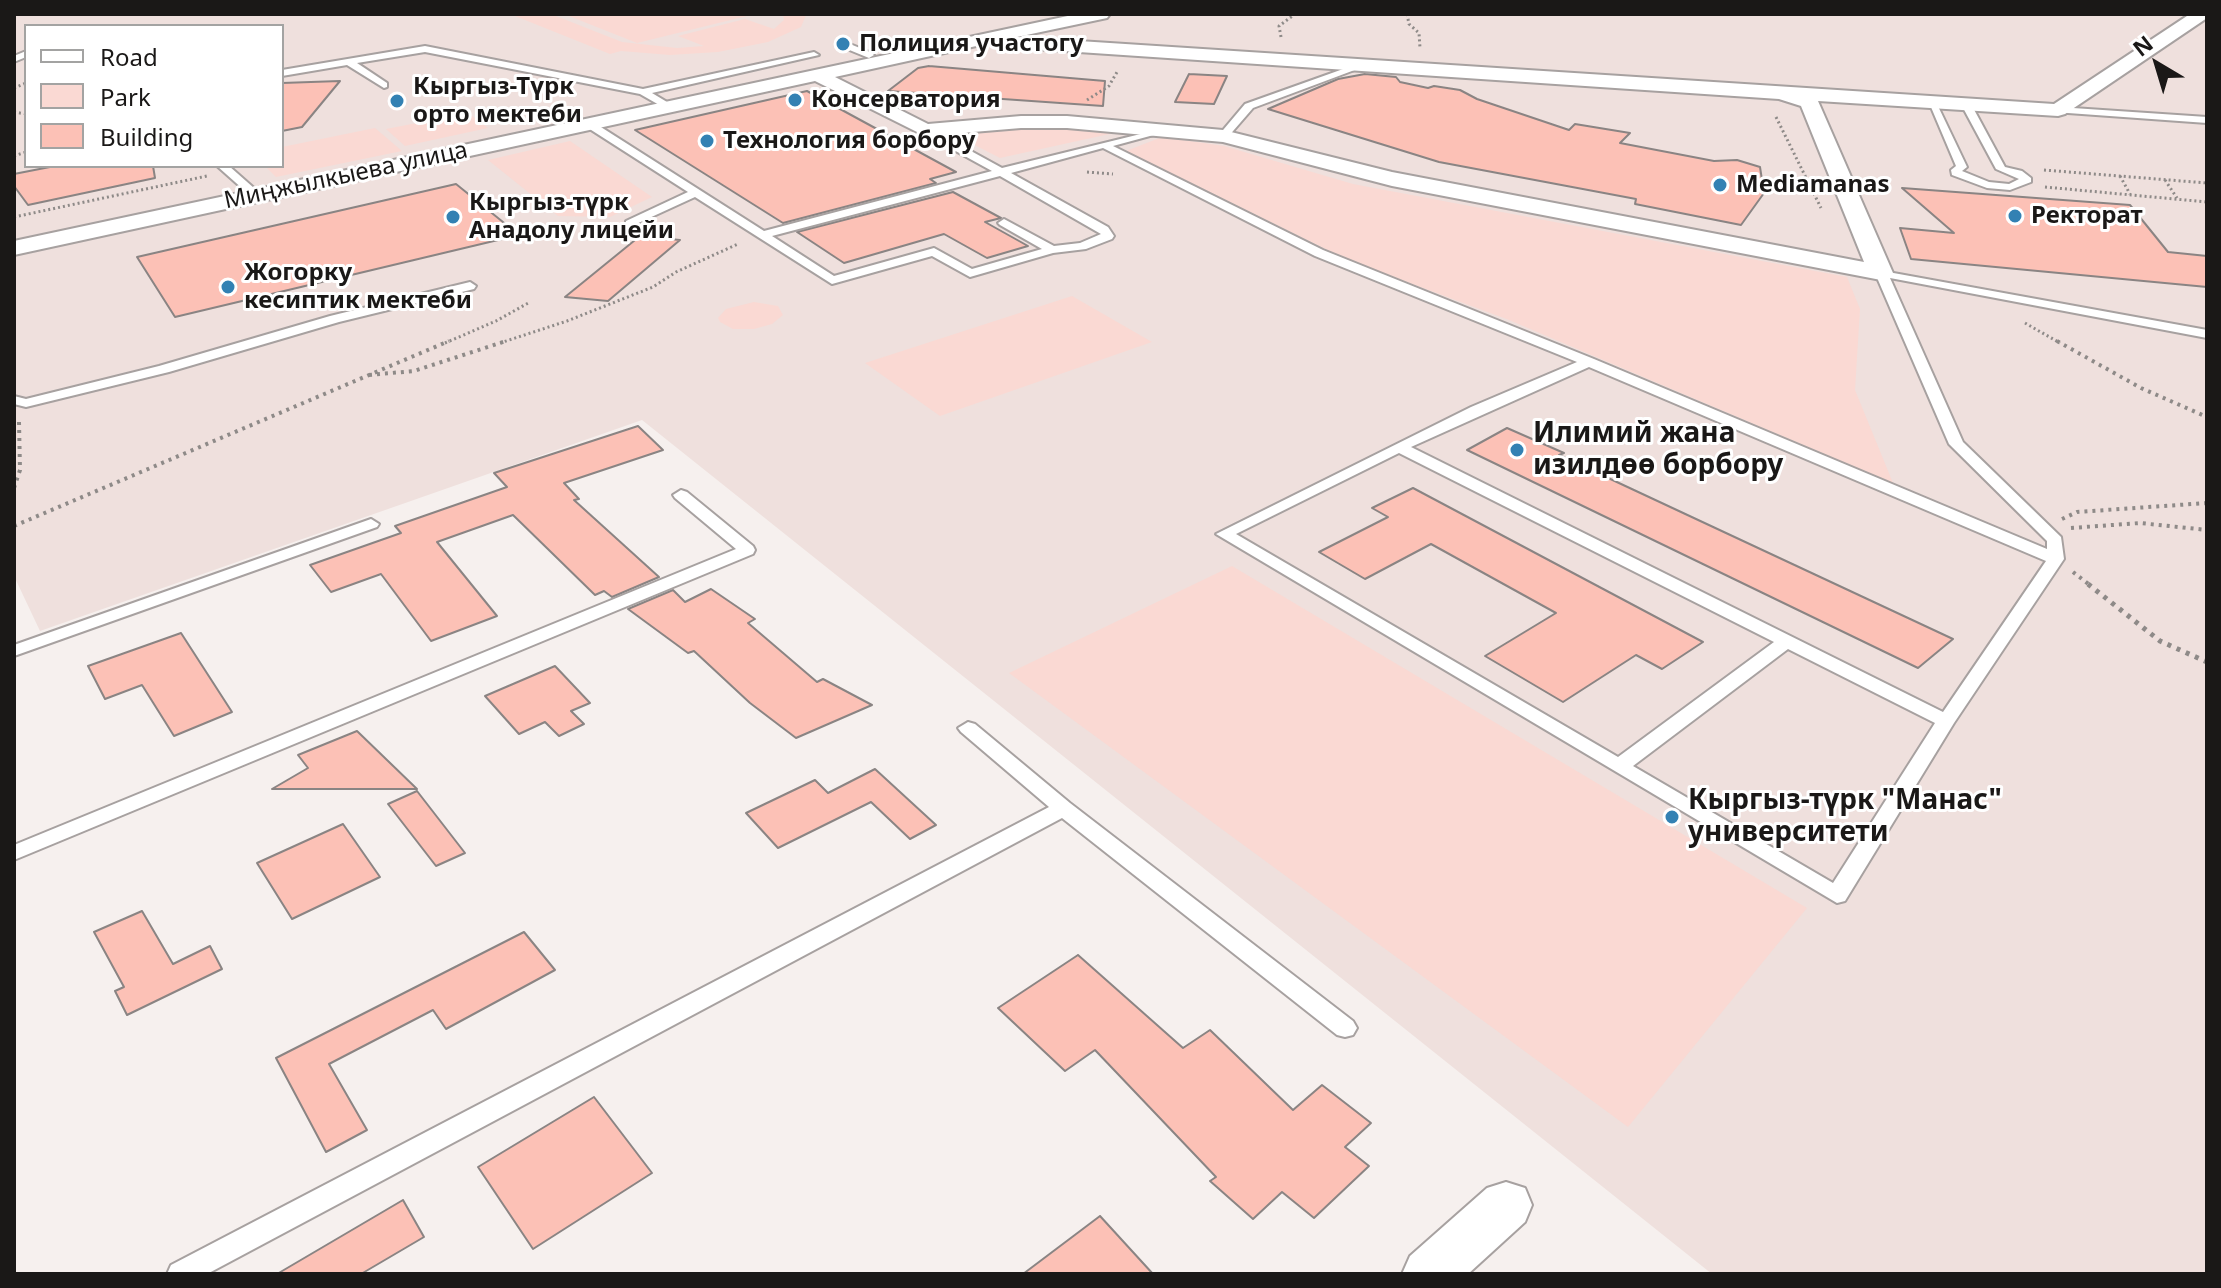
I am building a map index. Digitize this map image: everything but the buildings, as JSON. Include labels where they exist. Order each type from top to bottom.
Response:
[{"type":"street","name":"Миңжылкыева улица","points":[[14,248],[668,107],[816,65],[991,38],[1101,14]]},
{"type":"street","points":[[991,38],[1004,42],[2058,110],[2202,14]]},
{"type":"street","points":[[816,65],[925,130],[1021,122],[1067,122],[1223,136],[1392,179],[1881,273]]},
{"type":"street","points":[[1757,91],[1781,93],[1809,102],[1881,273]]},
{"type":"street","points":[[1429,1274],[1506,1205]]},
{"type":"lane","points":[[850,47],[869,55]]},
{"type":"lane","points":[[284,73],[425,49],[643,92],[668,107]]},
{"type":"lane","points":[[348,61],[384,85]]},
{"type":"lane","points":[[643,92],[816,65]]},
{"type":"lane","points":[[1223,136],[1249,106],[1363,65]]},
{"type":"lane","points":[[1931,102],[1962,167],[1956,173],[1987,185],[2021,184],[2027,180],[2000,166],[1966,104]]},
{"type":"lane","points":[[2058,110],[2207,120]]},
{"type":"lane","points":[[589,124],[832,280],[934,252],[970,273],[1052,250],[1082,246],[1108,236],[1104,229],[925,130]]},
{"type":"lane","points":[[762,235],[1157,131]]},
{"type":"lane","points":[[1104,145],[1319,253],[1589,362],[2056,559]]},
{"type":"lane","points":[[224,168],[257,196]]},
{"type":"lane","points":[[630,223],[696,192]]},
{"type":"lane","points":[[1004,223],[1052,250]]},
{"type":"lane","points":[[1881,273],[2207,334]]},
{"type":"lane","points":[[1589,362],[1476,410],[1224,534],[1837,895],[1946,721],[2056,559],[2055,540],[1956,444],[1881,273]]},
{"type":"lane","points":[[20,402],[164,369],[335,319],[470,286]]},
{"type":"lane","points":[[1399,447],[1946,721]]},
{"type":"lane","points":[[14,853],[747,550],[681,495]]},
{"type":"lane","points":[[14,651],[371,524]]},
{"type":"lane","points":[[1619,766],[1787,641]]},
{"type":"lane","points":[[968,728],[1063,808],[1345,1028]]},
{"type":"lane","points":[[181,1274],[1063,808]]},
{"type":"path","points":[[1407,14],[1409,24],[1419,33],[1419,57]]},
{"type":"path","points":[[1026,166],[1162,174]]},
{"type":"path","points":[[2000,166],[2207,183]]},
{"type":"path","points":[[14,217],[212,175]]},
{"type":"path","points":[[2120,176],[2131,195]]},
{"type":"path","points":[[2165,180],[2177,199]]},
{"type":"path","points":[[2021,184],[2207,202]]},
{"type":"path","points":[[364,375],[414,371],[567,321],[653,287],[676,272],[746,241]]},
{"type":"path","points":[[14,526],[496,321],[530,302]]},
{"type":"path","points":[[2016,317],[2141,388],[2207,417]]},
{"type":"path","points":[[14,488],[20,470],[20,402]]},
{"type":"path","points":[[2207,503],[2077,512],[2065,516],[2057,526],[2140,523],[2207,530]]},
{"type":"path","points":[[2056,559],[2160,641],[2207,662]]},
{"type":"shaded area","name":"Кыргыз-түрк \"Манас\" университети","points":[[14,14],[2207,14],[2207,1274],[1712,1274],[642,420],[40,631],[14,576]]},
{"type":"green space","points":[[510,14],[551,14],[622,42],[677,48],[704,46],[678,36],[745,19],[774,29],[784,20],[783,14],[806,15],[801,27],[768,42],[718,52],[670,55],[621,51],[610,54]]},
{"type":"green space","points":[[564,14],[755,14],[637,43]]},
{"type":"green space","points":[[468,113],[488,128],[405,146],[386,129]]},
{"type":"green space","points":[[997,127],[1071,127],[1114,133],[1000,158],[951,133]]},
{"type":"green space","points":[[375,128],[402,151],[276,177],[267,168],[284,168],[284,147]]},
{"type":"green space","points":[[1162,137],[1224,146],[1353,184],[1847,277],[1860,309],[1855,390],[1893,483],[1509,320],[1348,260],[1126,151]]},
{"type":"green space","points":[[570,141],[652,197],[610,217],[558,216],[488,160]]},
{"type":"green space","points":[[1072,296],[1152,342],[940,416],[865,363]]},
{"type":"green space","points":[[754,302],[778,306],[783,315],[772,324],[754,329],[733,329],[720,322],[718,318],[726,309]]},
{"type":"green space","points":[[1232,566],[1807,908],[1628,1127],[1009,673]]},
{"type":"place","name":"Полиция участогу","points":[[843,44]]},
{"type":"place","name":"Консерватория","points":[[795,100]]},
{"type":"place","name":"Кыргыз-Түрк орто мектеби","points":[[397,101]]},
{"type":"place","name":"Технология борбору","points":[[707,141]]},
{"type":"place","name":"Mediamanas","points":[[1720,185]]},
{"type":"place","name":"Ректорат","points":[[2015,216]]},
{"type":"place","name":"Кыргыз-түрк Анадолу лицейи","points":[[453,217]]},
{"type":"place","name":"Жогорку кесиптик мектеби","points":[[228,287]]},
{"type":"place","name":"Илимий жана изилдөө борбору","points":[[1517,450]]},
{"type":"place","name":"Кыргыз-түрк \"Манас\" университети","points":[[1672,817]]}]
